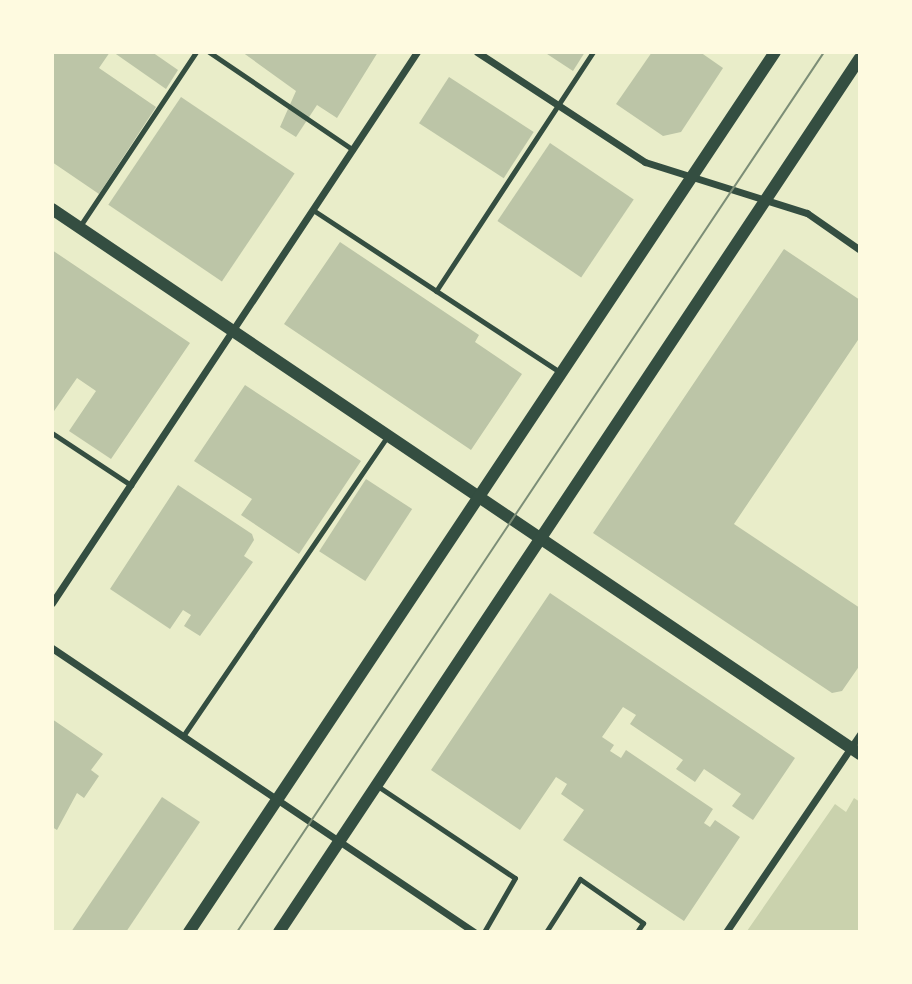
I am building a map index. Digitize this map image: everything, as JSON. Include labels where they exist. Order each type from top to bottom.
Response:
[{"type":"street","points":[[52,603],[417,52]]},
{"type":"street","points":[[477,52],[645,162],[807,213],[859,250]]},
{"type":"street","points":[[189,932],[775,52]]},
{"type":"street","points":[[279,932],[859,58]]},
{"type":"street","points":[[52,209],[855,751]]},
{"type":"street","points":[[52,648],[474,932]]},
{"type":"street","points":[[726,932],[855,751],[859,734]]},
{"type":"lane","points":[[80,226],[196,52]]},
{"type":"lane","points":[[209,52],[353,150]]},
{"type":"lane","points":[[436,291],[593,52]]},
{"type":"lane","points":[[313,210],[560,372]]},
{"type":"lane","points":[[52,433],[131,485]]},
{"type":"lane","points":[[183,736],[388,434]]},
{"type":"lane","points":[[376,785],[515,878],[484,932]]},
{"type":"lane","points":[[556,932],[547,929],[580,879],[643,923],[637,932]]},
{"type":"green space","points":[[854,798],[860,802],[859,931],[747,931],[835,804],[846,812]]},
{"type":"building","points":[[52,52],[110,52],[99,68],[156,107],[99,194],[52,162]]},
{"type":"building","points":[[113,52],[152,52],[178,70],[166,89]]},
{"type":"building","points":[[242,52],[378,52],[337,118],[317,105],[296,137],[280,127],[296,91]]},
{"type":"building","points":[[544,52],[585,52],[573,71]]},
{"type":"building","points":[[652,52],[700,52],[723,68],[681,132],[663,136],[616,104]]},
{"type":"building","points":[[449,77],[534,132],[504,178],[419,123]]},
{"type":"building","points":[[181,97],[295,174],[222,281],[108,205]]},
{"type":"building","points":[[550,143],[634,199],[581,277],[497,221]]},
{"type":"building","points":[[340,242],[479,335],[475,342],[522,374],[471,450],[284,324]]},
{"type":"building","points":[[784,249],[860,300],[860,337],[734,524],[860,608],[860,665],[842,691],[832,693],[593,533]]},
{"type":"building","points":[[52,250],[190,343],[111,459],[69,431],[96,391],[77,378],[52,414]]},
{"type":"building","points":[[245,385],[361,461],[299,554],[241,515],[252,499],[194,461]]},
{"type":"building","points":[[366,479],[412,509],[365,581],[319,551]]},
{"type":"building","points":[[178,485],[252,534],[254,540],[244,556],[253,562],[200,636],[184,626],[191,615],[183,610],[170,629],[110,589]]},
{"type":"building","points":[[550,593],[795,758],[753,820],[732,806],[741,794],[704,769],[695,782],[676,769],[683,760],[630,724],[636,715],[623,707],[602,737],[614,745],[610,751],[621,758],[626,750],[713,809],[704,823],[710,827],[715,820],[740,837],[684,921],[563,840],[584,810],[561,794],[567,784],[556,777],[520,830],[431,770]]},
{"type":"building","points":[[52,719],[103,754],[91,770],[99,776],[84,798],[77,793],[57,830],[52,827]]},
{"type":"building","points":[[162,797],[200,822],[126,932],[71,932]]},
{"type":"tram line","points":[[237,932],[824,52]]}]
